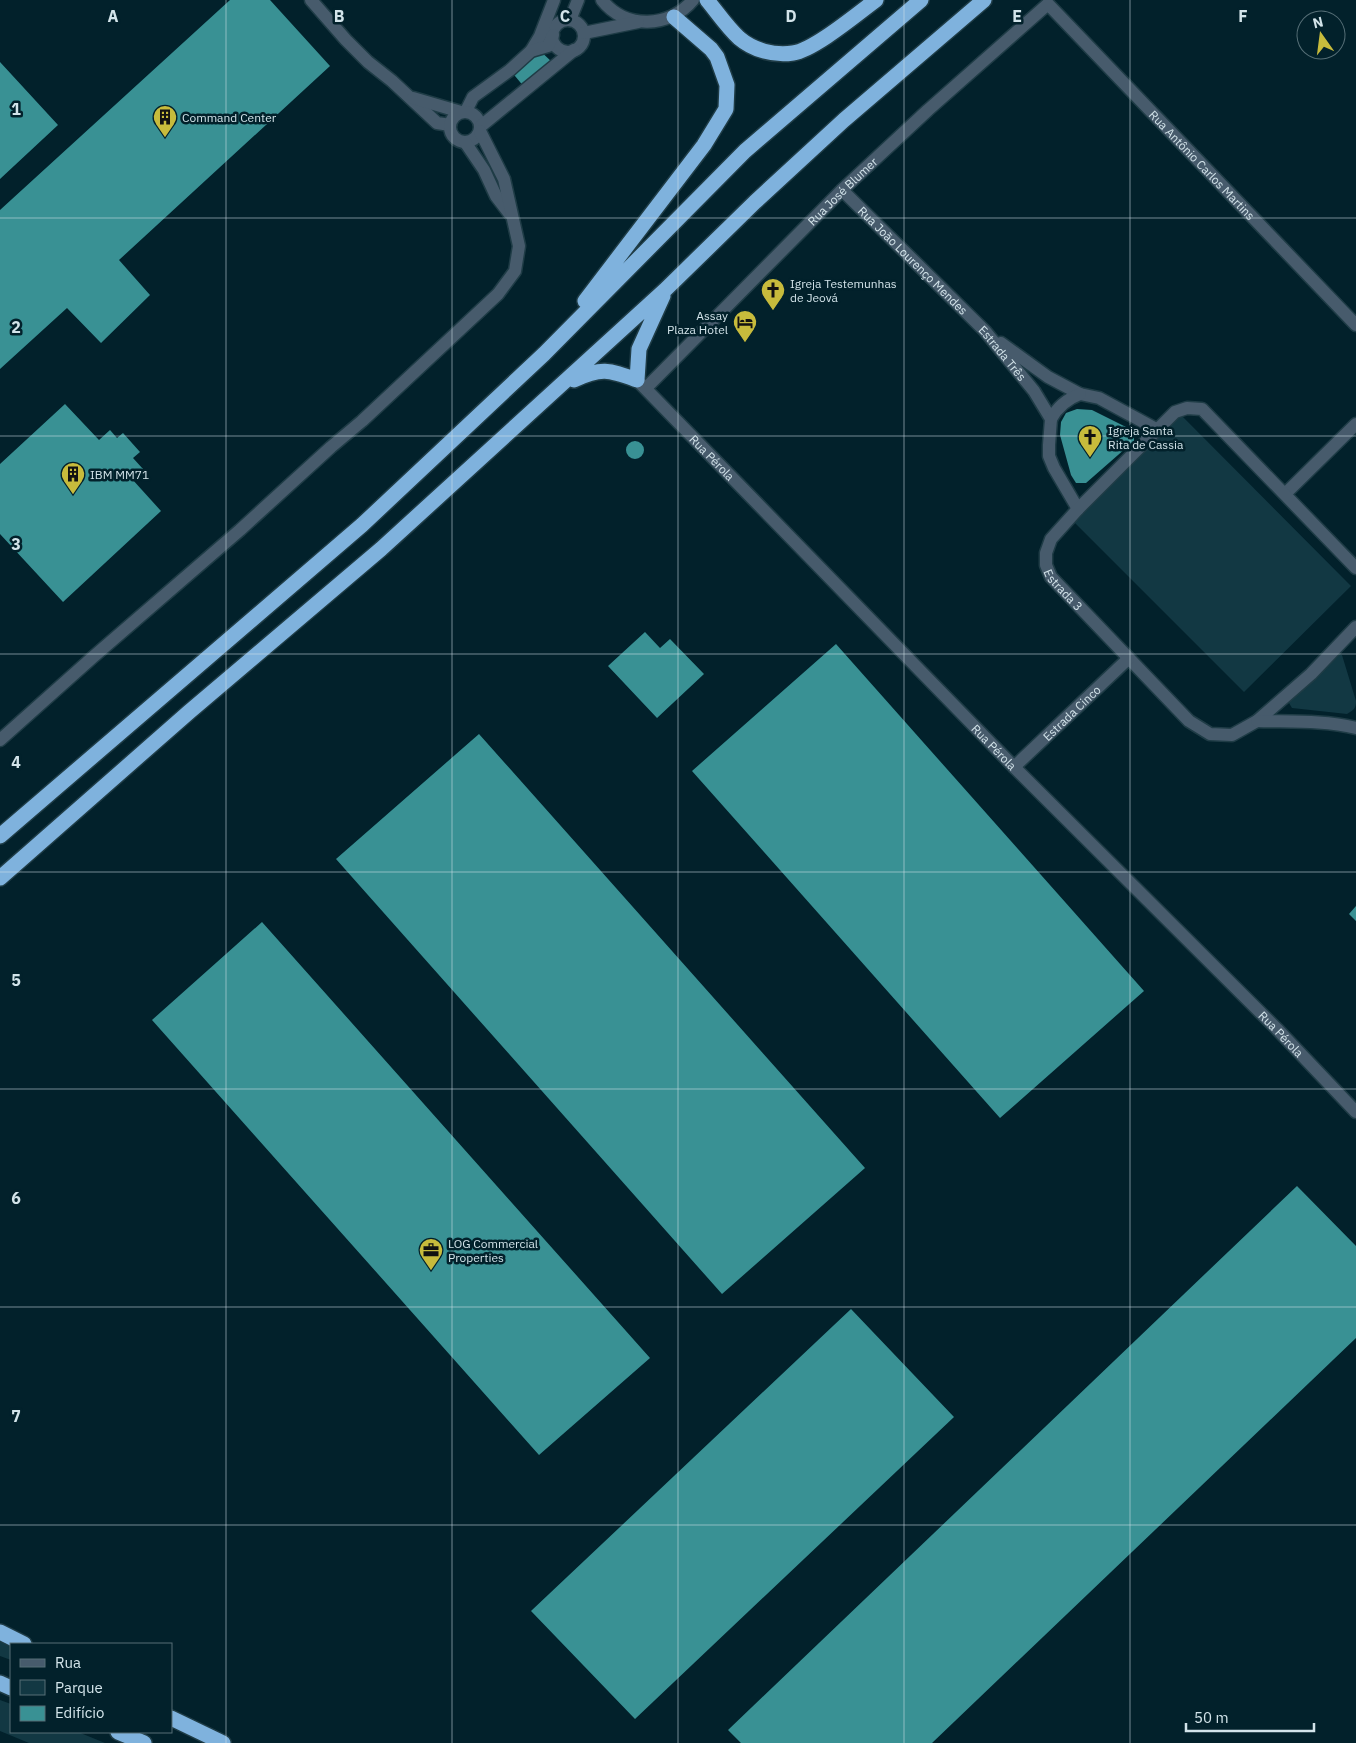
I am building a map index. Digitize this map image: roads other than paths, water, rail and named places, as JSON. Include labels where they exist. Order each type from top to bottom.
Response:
[{"type":"highway","points":[[706,0],[738,37],[746,43],[765,52],[794,53],[817,42],[876,0]]},
{"type":"highway","points":[[0,836],[362,525],[544,354],[745,152],[921,0]]},
{"type":"highway","points":[[0,878],[189,712],[381,549],[551,396],[844,120],[984,0]]},
{"type":"highway","points":[[544,354],[704,145],[726,109],[727,85],[717,57],[711,49],[674,17]]},
{"type":"highway","points":[[551,396],[572,381],[588,373],[602,370],[615,372],[641,384],[639,349],[665,290]]},
{"type":"highway","points":[[0,1632],[22,1643]]},
{"type":"highway","points":[[172,1718],[223,1743]]},
{"type":"highway","points":[[120,1733],[144,1743]]},
{"type":"street","points":[[311,0],[368,62],[437,122],[450,125]]},
{"type":"street","points":[[554,0],[540,36],[531,51],[510,70],[473,97],[463,111],[454,116],[450,125],[452,135],[460,141],[466,142],[475,139],[481,129],[582,44],[584,33],[579,25],[570,20],[560,22],[554,29],[553,40],[559,49],[564,51],[574,50]]},
{"type":"street","points":[[570,20],[578,0]]},
{"type":"street","points":[[602,0],[606,6],[620,16],[654,22],[674,17],[694,0]]},
{"type":"street","name":"Rua José Blumer","points":[[641,384],[842,190],[928,110],[1048,4]]},
{"type":"street","name":"Rua Antônio Carlos Martins","points":[[1048,4],[1356,325]]},
{"type":"street","points":[[584,33],[642,21]]},
{"type":"street","points":[[531,51],[548,46],[553,35]]},
{"type":"street","points":[[0,740],[362,421],[498,294],[515,271],[519,246],[504,179],[481,129],[480,122],[475,114],[410,97]]},
{"type":"street","points":[[466,142],[484,170],[496,196],[512,217]]},
{"type":"street","name":"Rua João Lourenço Mendes","points":[[842,190],[985,331]]},
{"type":"street","name":"Estrada Três","points":[[985,331],[1048,377],[1080,394],[1099,398],[1158,430]]},
{"type":"street","name":"Estrada Três","points":[[985,331],[1020,372],[1051,419]]},
{"type":"street","name":"Rua Pérola","points":[[641,384],[1014,767],[1277,1029],[1356,1112]]},
{"type":"street","points":[[1078,509],[1054,468],[1048,444],[1051,419],[1057,409],[1070,398],[1080,394]]},
{"type":"street","name":"Estrada 3","points":[[1356,568],[1202,409],[1187,408],[1175,412],[1078,509],[1051,539],[1046,553],[1046,565],[1051,577],[1189,721],[1210,734],[1232,734],[1257,721],[1311,674],[1356,627]]},
{"type":"street","points":[[1285,494],[1356,424]]},
{"type":"street","name":"Estrada Cinco","points":[[1014,767],[1128,659]]},
{"type":"street","points":[[1343,725],[1356,718]]},
{"type":"street","points":[[1257,721],[1343,725],[1356,728]]},
{"type":"place","name":"Command Center","points":[[165,138]]},
{"type":"place","name":"Igreja Testemunhas de Jeová","points":[[773,311]]},
{"type":"place","name":"Assay Plaza Hotel","points":[[745,343]]},
{"type":"place","name":"Igreja Santa Rita de Cassia","points":[[1090,458]]},
{"type":"place","name":"IBM MM71","points":[[73,495]]},
{"type":"place","name":"LOG Commercial Properties","points":[[431,1271]]}]
